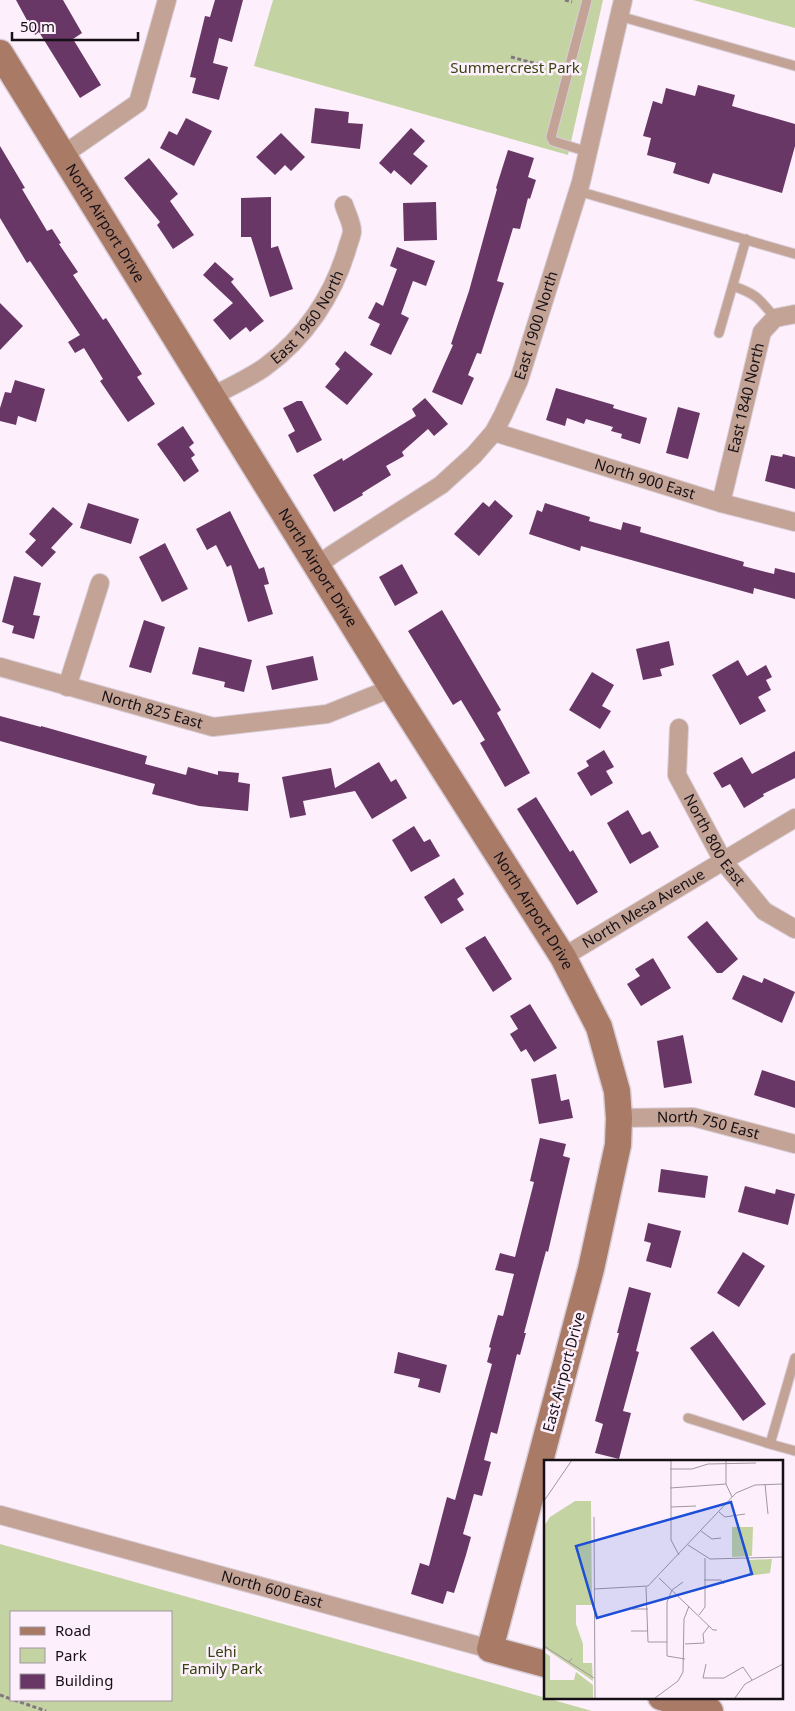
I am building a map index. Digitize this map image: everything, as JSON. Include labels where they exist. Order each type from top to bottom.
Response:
[{"type":"street","points":[[63,155],[138,103],[167,0]]},
{"type":"street","name":"East 1900 North","points":[[317,566],[441,485],[461,468],[494,432],[519,380],[578,191],[621,8]]},
{"type":"street","name":"North Airport Drive","points":[[0,53],[392,688],[563,957],[599,1027],[617,1091]]},
{"type":"street","name":"East 1960 North","points":[[211,397],[266,366],[307,327],[322,306],[342,264],[352,230],[344,205]]},
{"type":"street","points":[[775,318],[795,314]]},
{"type":"street","name":"East 1840 North","points":[[721,503],[762,332],[775,318]]},
{"type":"street","name":"North 900 East","points":[[494,432],[721,503],[795,522]]},
{"type":"street","points":[[68,687],[100,583]]},
{"type":"street","name":"North 825 East","points":[[0,667],[213,727],[327,714],[392,688]]},
{"type":"street","name":"North 800 East","points":[[679,728],[677,775],[723,861],[764,912],[795,929]]},
{"type":"street","name":"North Mesa Avenue","points":[[563,957],[795,818]]},
{"type":"street","name":"East Airport Drive","points":[[490,1649],[591,1269],[618,1145],[617,1091]]},
{"type":"street","name":"North 750 East","points":[[619,1118],[693,1117],[795,1144]]},
{"type":"street","name":"North 600 East","points":[[0,1515],[544,1664]]},
{"type":"street","points":[[664,1698],[710,1711]]},
{"type":"lane","points":[[587,0],[551,137],[553,141],[588,152]]},
{"type":"lane","points":[[621,8],[795,66]]},
{"type":"lane","points":[[578,191],[795,254]]},
{"type":"lane","points":[[719,333],[746,239]]},
{"type":"lane","points":[[733,286],[760,298],[775,318]]},
{"type":"lane","points":[[770,1444],[795,1358]]},
{"type":"lane","points":[[688,1418],[795,1451]]},
{"type":"path","points":[[565,0],[572,2]]},
{"type":"path","points":[[511,57],[556,69]]},
{"type":"path","points":[[18,1701],[46,1711]]},
{"type":"green space","name":"Summercrest Park","points":[[273,0],[603,0],[568,155],[254,66]]},
{"type":"green space","points":[[693,0],[795,0],[795,28]]},
{"type":"green space","name":"Lehi Family Park","points":[[0,1544],[544,1698],[592,1711],[0,1711]]},
{"type":"building","points":[[16,0],[63,0],[82,33],[73,39],[101,85],[80,98],[39,32],[35,35]]},
{"type":"building","points":[[215,0],[243,0],[232,42],[219,38],[213,63],[228,67],[219,100],[192,93],[196,78],[190,77],[205,16],[210,17]]},
{"type":"building","points":[[698,85],[735,95],[732,106],[795,124],[795,146],[782,193],[713,173],[709,184],[673,173],[676,163],[647,155],[651,138],[643,136],[653,101],[662,104],[666,88],[695,96]]},
{"type":"building","points":[[315,108],[349,112],[348,123],[363,124],[360,149],[311,143]]},
{"type":"building","points":[[186,118],[212,131],[194,166],[160,148],[169,131],[177,135]]},
{"type":"building","points":[[411,128],[425,141],[413,154],[428,166],[411,185],[394,170],[391,174],[379,163]]},
{"type":"building","points":[[281,133],[305,157],[291,171],[285,165],[275,175],[256,157]]},
{"type":"building","points":[[0,146],[25,188],[22,189],[47,231],[52,229],[61,243],[59,244],[78,272],[73,275],[103,320],[106,318],[142,374],[137,377],[155,404],[128,422],[100,381],[103,379],[84,348],[75,353],[68,342],[80,335],[30,261],[27,263],[0,218]]},
{"type":"building","points":[[508,150],[534,158],[528,177],[536,180],[530,199],[528,198],[520,229],[513,228],[497,281],[504,283],[481,354],[477,353],[468,375],[474,378],[462,405],[432,392],[453,345],[451,344],[469,291]]},
{"type":"building","points":[[149,158],[178,194],[170,201],[194,235],[173,249],[157,225],[160,222],[124,178]]},
{"type":"building","points":[[271,197],[271,248],[278,246],[293,289],[270,297],[251,237],[241,237],[241,198]]},
{"type":"building","points":[[436,202],[437,240],[404,241],[403,203]]},
{"type":"building","points":[[397,247],[435,261],[426,286],[413,281],[401,314],[409,318],[391,355],[370,345],[380,324],[368,318],[376,302],[383,306],[397,269],[390,266]]},
{"type":"building","points":[[215,262],[234,279],[231,282],[264,321],[250,332],[246,327],[230,340],[213,320],[233,303],[203,275]]},
{"type":"building","points":[[0,303],[23,326],[0,350]]},
{"type":"building","points":[[345,351],[373,374],[347,405],[325,387],[340,369],[335,364]]},
{"type":"building","points":[[15,380],[45,389],[36,422],[18,416],[16,425],[0,421],[0,408],[5,392],[11,393]]},
{"type":"building","points":[[556,388],[614,405],[613,408],[647,418],[640,444],[621,438],[622,434],[611,431],[613,427],[586,419],[584,424],[567,418],[565,426],[546,420]]},
{"type":"building","points":[[425,398],[448,424],[434,436],[428,429],[402,452],[404,456],[386,466],[391,475],[362,493],[363,495],[334,512],[313,475],[342,458],[343,461],[416,416],[412,409]]},
{"type":"building","points":[[297,401],[302,401],[322,440],[297,453],[288,435],[295,431],[283,408]]},
{"type":"building","points":[[678,407],[700,413],[688,459],[666,453]]},
{"type":"building","points":[[183,426],[194,443],[189,447],[195,455],[191,458],[199,471],[184,482],[157,444]]},
{"type":"building","points":[[783,454],[795,457],[795,489],[765,481],[771,455],[782,457]]},
{"type":"building","points":[[495,500],[513,516],[479,556],[454,534],[483,502],[489,507]]},
{"type":"building","points":[[88,503],[139,519],[131,544],[80,528]]},
{"type":"building","points":[[545,503],[590,517],[589,521],[621,530],[623,522],[641,527],[640,532],[744,562],[743,566],[774,574],[775,568],[795,573],[795,599],[754,588],[753,594],[581,546],[580,551],[529,534],[537,510],[542,512]]},
{"type":"building","points":[[53,507],[73,524],[51,548],[56,552],[42,567],[25,552],[36,540],[29,534]]},
{"type":"building","points":[[230,511],[259,569],[264,567],[269,584],[264,585],[273,614],[248,622],[231,565],[227,567],[216,545],[207,550],[196,529]]},
{"type":"building","points":[[165,543],[188,589],[162,602],[139,557]]},
{"type":"building","points":[[402,564],[418,593],[395,606],[379,577]]},
{"type":"building","points":[[14,576],[41,583],[33,615],[40,616],[34,639],[12,633],[14,626],[2,622]]},
{"type":"building","points":[[442,610],[501,710],[497,713],[530,773],[505,787],[480,743],[485,740],[461,700],[453,705],[408,631]]},
{"type":"building","points":[[144,620],[165,627],[151,673],[129,667]]},
{"type":"building","points":[[669,641],[674,665],[660,669],[662,676],[643,680],[636,649]]},
{"type":"building","points":[[199,647],[252,660],[244,692],[224,687],[225,682],[192,674]]},
{"type":"building","points":[[313,656],[318,680],[272,690],[266,666]]},
{"type":"building","points":[[738,660],[747,676],[766,665],[772,677],[766,680],[771,690],[758,697],[766,711],[740,725],[712,675]]},
{"type":"building","points":[[592,672],[614,685],[602,706],[611,711],[600,729],[569,710]]},
{"type":"building","points":[[0,716],[147,756],[145,764],[186,775],[188,767],[218,775],[218,771],[239,773],[238,782],[250,784],[248,811],[199,806],[152,794],[155,784],[0,741]]},
{"type":"building","points":[[604,750],[614,767],[606,771],[613,783],[591,796],[577,773],[589,766],[586,761]]},
{"type":"building","points":[[795,751],[795,778],[763,794],[764,796],[744,808],[730,784],[722,788],[713,773],[742,757],[752,774]]},
{"type":"building","points":[[379,762],[391,782],[396,779],[407,798],[372,819],[355,791],[303,801],[306,815],[290,818],[282,777],[331,768],[335,788]]},
{"type":"building","points":[[536,797],[570,852],[573,850],[598,892],[577,905],[517,809]]},
{"type":"building","points":[[628,810],[642,835],[650,831],[659,847],[630,864],[607,823]]},
{"type":"building","points":[[414,826],[424,842],[430,839],[440,856],[411,872],[392,840]]},
{"type":"building","points":[[454,878],[464,894],[457,899],[464,910],[441,924],[424,897]]},
{"type":"building","points":[[707,921],[738,959],[722,973],[717,973],[687,937]]},
{"type":"building","points":[[485,936],[512,979],[493,992],[465,948]]},
{"type":"building","points":[[653,958],[671,988],[641,1006],[627,984],[640,976],[635,969]]},
{"type":"building","points":[[743,975],[762,983],[764,978],[795,992],[782,1023],[732,999]]},
{"type":"building","points":[[530,1004],[557,1048],[534,1062],[526,1049],[521,1052],[510,1034],[518,1029],[510,1016]]},
{"type":"building","points":[[683,1035],[692,1083],[664,1088],[657,1041]]},
{"type":"building","points":[[762,1070],[795,1081],[795,1108],[754,1095]]},
{"type":"building","points":[[556,1074],[561,1101],[569,1099],[573,1118],[539,1124],[531,1079]]},
{"type":"building","points":[[540,1138],[566,1144],[563,1156],[570,1158],[548,1252],[546,1251],[520,1355],[517,1354],[497,1434],[491,1432],[484,1460],[491,1462],[482,1496],[474,1494],[463,1534],[471,1537],[466,1555],[454,1593],[447,1591],[443,1604],[411,1594],[420,1563],[429,1566],[447,1497],[455,1500],[492,1364],[487,1362],[491,1348],[489,1347],[498,1315],[503,1316],[514,1274],[495,1270],[500,1253],[515,1257],[534,1182],[530,1181]]},
{"type":"building","points":[[661,1169],[708,1176],[705,1198],[658,1192]]},
{"type":"building","points":[[745,1186],[775,1194],[776,1189],[795,1194],[788,1225],[738,1212]]},
{"type":"building","points":[[648,1223],[681,1231],[671,1268],[646,1261],[651,1243],[644,1241]]},
{"type":"building","points":[[743,1252],[765,1266],[739,1307],[717,1293]]},
{"type":"building","points":[[629,1287],[651,1293],[636,1351],[639,1352],[623,1411],[631,1413],[619,1459],[595,1453],[603,1424],[595,1421],[619,1333],[617,1333]]},
{"type":"building","points":[[713,1331],[766,1404],[743,1421],[690,1348]]},
{"type":"building","points":[[398,1352],[447,1365],[440,1393],[418,1387],[420,1379],[394,1373]]}]
